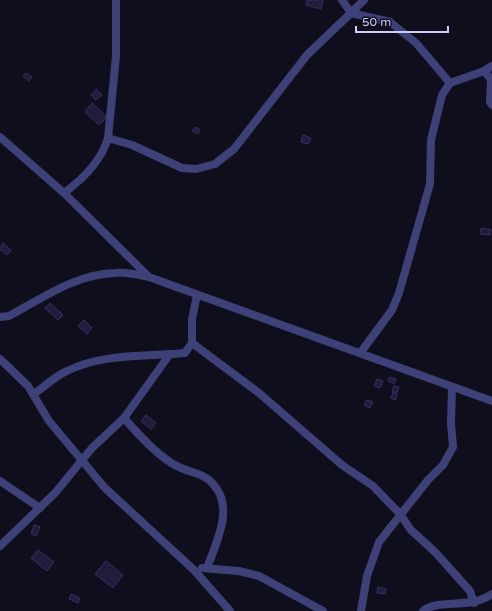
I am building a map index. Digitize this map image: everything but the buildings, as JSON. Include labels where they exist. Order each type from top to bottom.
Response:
[{"type":"street","points":[[64,193],[82,180],[104,150],[108,138],[116,56],[116,0]]},
{"type":"street","points":[[342,0],[351,13],[390,22],[416,43],[450,83]]},
{"type":"street","points":[[108,138],[132,145],[182,168],[196,169],[215,164],[234,149],[307,55],[364,0]]},
{"type":"street","points":[[361,352],[392,310],[400,293],[430,184],[431,140],[442,96],[450,83],[484,71],[492,66]]},
{"type":"street","points":[[484,71],[492,80],[490,102],[492,105]]},
{"type":"street","points":[[0,137],[64,193],[149,277]]},
{"type":"street","points":[[0,317],[9,316],[63,286],[95,275],[117,272],[149,277],[361,352],[492,401]]},
{"type":"street","points":[[185,353],[192,343],[192,319],[197,295]]},
{"type":"street","points":[[192,343],[260,393],[342,465],[373,486],[400,514],[411,530],[435,552],[470,591],[474,603]]},
{"type":"street","points":[[34,394],[66,371],[91,362],[118,358],[185,353],[207,353]]},
{"type":"street","points":[[0,546],[40,508],[92,448],[124,418],[170,354]]},
{"type":"street","points":[[0,358],[28,386],[49,421],[67,446],[82,460],[104,488],[194,570],[230,611]]},
{"type":"street","points":[[362,611],[367,576],[379,542],[400,514],[443,465],[453,447],[451,423],[452,387]]},
{"type":"street","points":[[124,418],[143,441],[180,468],[198,474],[213,483],[221,496],[224,508],[220,529],[207,568]]},
{"type":"street","points":[[0,481],[40,508]]},
{"type":"street","points":[[194,570],[207,568],[244,572],[259,576],[323,611]]},
{"type":"street","points":[[422,611],[432,606],[474,603],[492,594]]}]
